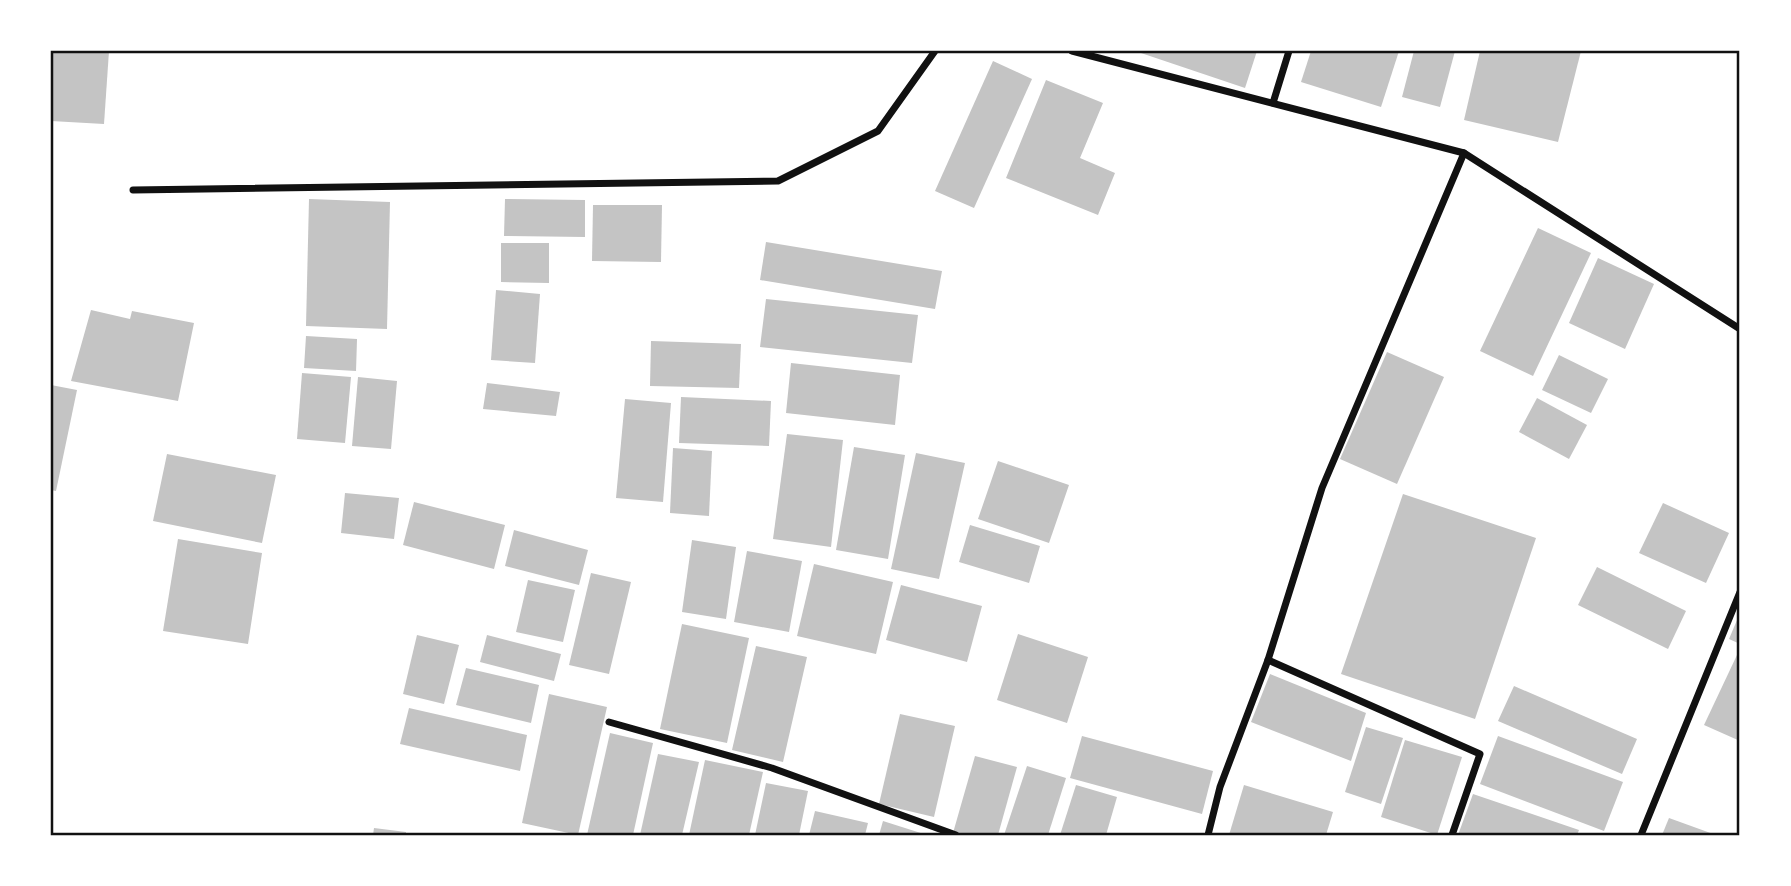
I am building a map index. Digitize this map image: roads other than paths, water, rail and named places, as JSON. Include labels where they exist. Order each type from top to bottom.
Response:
[{"type":"street","points":[[133,190],[778,181],[878,131],[935,51]]},
{"type":"street","points":[[1072,51],[1464,153],[1740,329]]},
{"type":"street","points":[[1273,103],[1289,51]]},
{"type":"street","points":[[1208,835],[1220,787],[1268,660],[1322,488],[1464,153]]},
{"type":"street","points":[[1641,835],[1740,592]]},
{"type":"street","points":[[1268,660],[1480,754],[1452,835]]},
{"type":"street","points":[[609,722],[772,768],[956,835]]}]
